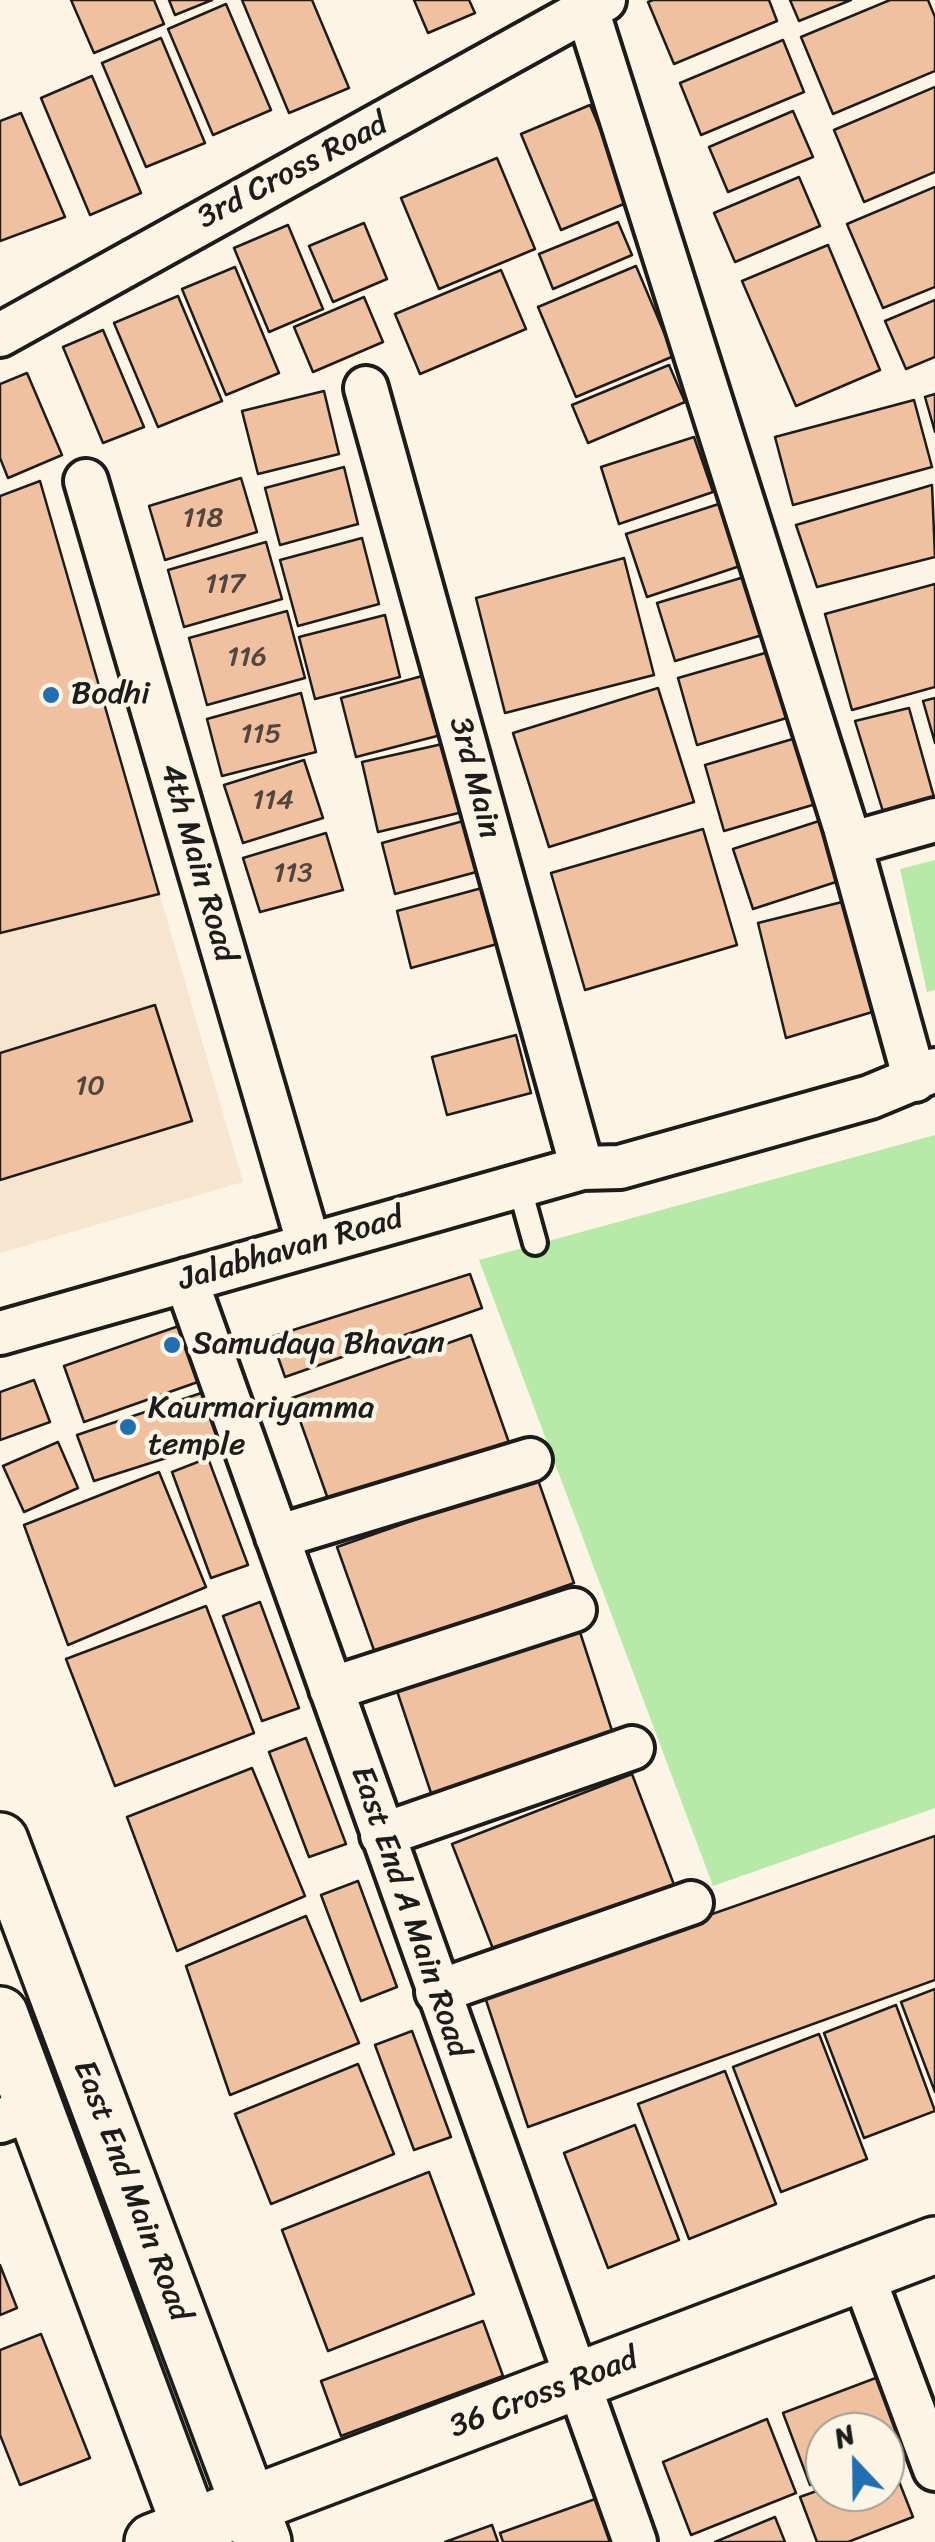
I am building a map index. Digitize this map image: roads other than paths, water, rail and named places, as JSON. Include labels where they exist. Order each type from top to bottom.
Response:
[{"type":"street","name":"3rd Cross Road","points":[[0,335],[591,4]]},
{"type":"street","points":[[591,4],[850,844],[928,1077]]},
{"type":"street","name":"3rd Main","points":[[366,388],[582,1168]]},
{"type":"street","name":"4th Main Road","points":[[86,481],[309,1245]]},
{"type":"street","points":[[850,844],[935,820]]},
{"type":"street","name":"Jalabhavan Road","points":[[0,1334],[582,1168],[616,1144],[858,1079],[928,1077]]},
{"type":"street","name":"East End A Main Road","points":[[186,1280],[635,2542]]},
{"type":"street","points":[[277,1537],[530,1460]]},
{"type":"street","points":[[331,1689],[574,1610]]},
{"type":"street","points":[[382,1835],[632,1748]]},
{"type":"street","name":"East End Main Road","points":[[0,1841],[256,2524]]},
{"type":"street","points":[[437,1992],[691,1903]]},
{"type":"street","name":"East End Main Road","points":[[0,2014],[17,2114],[180,2537]]},
{"type":"street","name":"36 Cross Road","points":[[180,2537],[256,2524],[575,2382],[935,2245]]},
{"type":"street","points":[[862,2272],[935,2469]]},
{"type":"lane","points":[[519,1185],[535,1243]]},
{"type":"place","name":"Bodhi","points":[[51,695]]},
{"type":"place","name":"Samudaya Bhavan","points":[[172,1345]]},
{"type":"place","name":"Kaurmariyamma temple","points":[[128,1427]]}]
